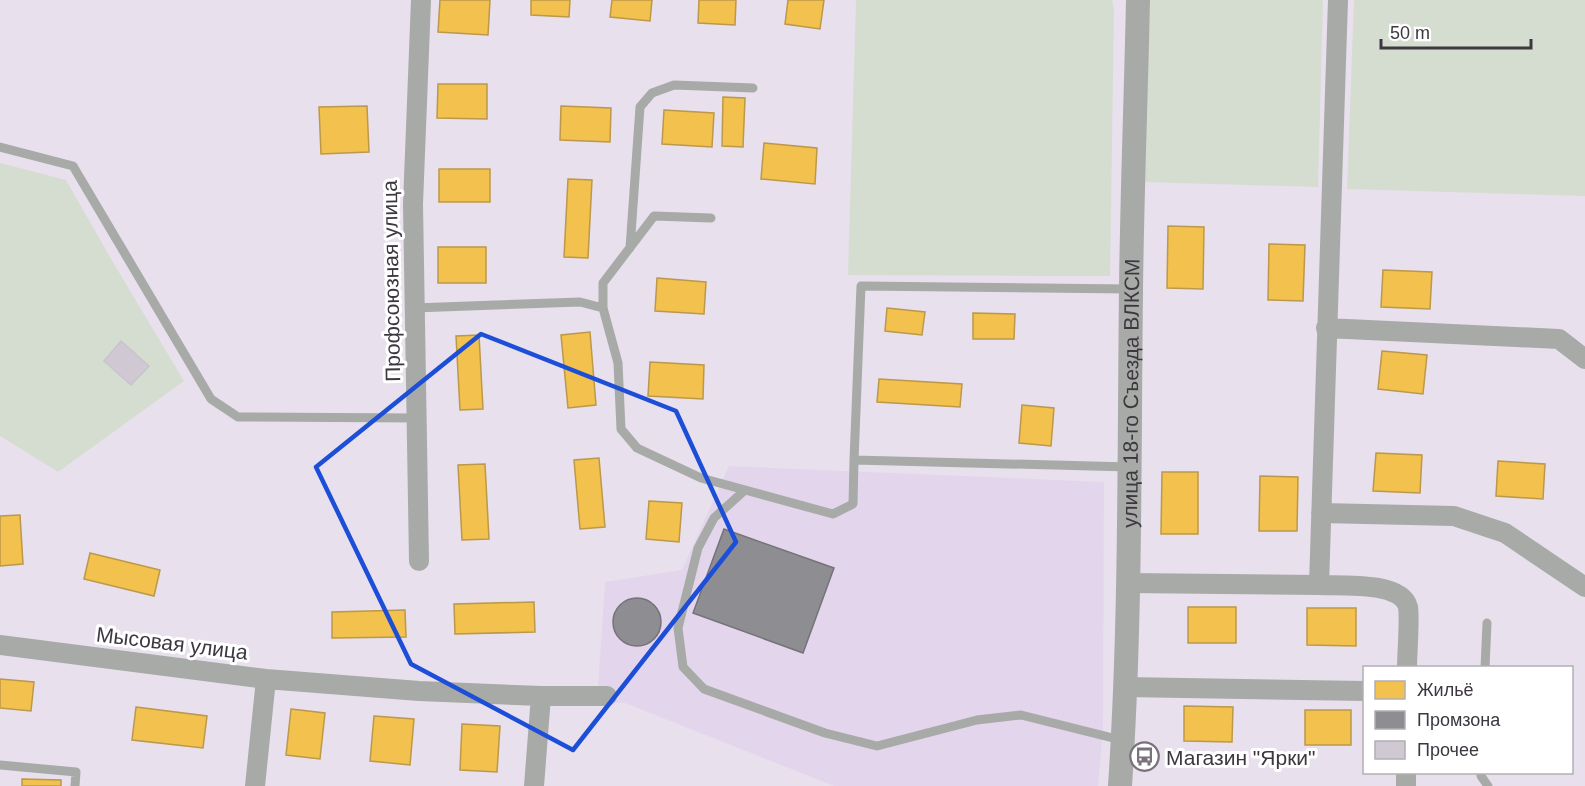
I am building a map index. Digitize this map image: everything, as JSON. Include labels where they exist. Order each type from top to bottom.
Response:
[{"type":"street","name":"Профсоюзная улица","points":[[419,561],[412,204],[421,0]]},
{"type":"street","name":"улица 18-го Съезда ВЛКСМ","points":[[1120,786],[1125,687],[1138,0]]},
{"type":"street","points":[[1319,585],[1338,0]]},
{"type":"street","points":[[1326,328],[1559,339],[1585,359]]},
{"type":"street","points":[[1321,513],[1454,516],[1505,533],[1585,587]]},
{"type":"street","points":[[1127,583],[1382,588],[1399,594],[1408,606],[1407,666]]},
{"type":"street","name":"Мысовая улица","points":[[0,645],[266,679],[255,786]]},
{"type":"street","points":[[266,679],[419,691],[607,696]]},
{"type":"street","points":[[1125,687],[1363,691]]},
{"type":"street","points":[[534,786],[541,696]]},
{"type":"lane","points":[[630,248],[640,107],[652,93],[674,85],[753,88]]},
{"type":"lane","points":[[0,147],[73,166],[211,399],[238,417],[417,418]]},
{"type":"lane","points":[[711,218],[654,216],[603,283],[603,308],[618,363],[621,429],[637,448],[701,478],[833,514],[853,504],[861,286],[1131,289]]},
{"type":"lane","points":[[414,308],[580,302],[603,308]]},
{"type":"lane","points":[[854,460],[1130,467]]},
{"type":"lane","points":[[745,490],[714,518],[698,548],[678,628],[683,667],[704,689],[825,733],[877,746],[977,720],[1021,715],[1123,740]]},
{"type":"lane","points":[[1485,666],[1487,622]]},
{"type":"lane","points":[[0,765],[76,772],[75,786]]},
{"type":"highlighted area","points":[[481,334],[676,411],[736,542],[573,750],[411,664],[316,467]]},
{"type":"shaded area","points":[[856,0],[1112,0],[1114,9],[1110,276],[848,275]]},
{"type":"shaded area","points":[[1150,0],[1323,0],[1318,187],[1144,182]]},
{"type":"shaded area","points":[[1354,0],[1585,0],[1585,196],[1347,189]]},
{"type":"shaded area","points":[[0,163],[66,180],[184,381],[58,472],[0,436]]},
{"type":"shaded area","points":[[729,466],[1104,482],[1103,728],[1098,786],[834,786],[625,703],[597,702],[605,582],[682,570]]},
{"type":"building: Жильё","points":[[440,0],[490,0],[488,35],[438,32]]},
{"type":"building: Жильё","points":[[531,0],[570,0],[569,17],[531,15]]},
{"type":"building: Жильё","points":[[612,0],[652,0],[650,21],[610,17]]},
{"type":"building: Жильё","points":[[699,0],[736,0],[735,25],[698,23]]},
{"type":"building: Жильё","points":[[788,0],[824,0],[820,29],[785,24]]},
{"type":"building: Жильё","points":[[438,84],[487,84],[487,119],[437,118]]},
{"type":"building: Жильё","points":[[723,97],[745,98],[743,147],[722,146]]},
{"type":"building: Жильё","points":[[367,106],[369,152],[321,154],[319,107]]},
{"type":"building: Жильё","points":[[561,106],[611,108],[610,142],[560,140]]},
{"type":"building: Жильё","points":[[664,110],[714,113],[712,147],[662,144]]},
{"type":"building: Жильё","points":[[764,143],[817,148],[815,184],[761,179]]},
{"type":"building: Жильё","points":[[439,169],[490,169],[490,202],[439,202]]},
{"type":"building: Жильё","points":[[568,179],[592,180],[588,258],[564,257]]},
{"type":"building: Жильё","points":[[1168,226],[1204,227],[1203,289],[1167,288]]},
{"type":"building: Жильё","points":[[1269,244],[1305,245],[1303,301],[1268,300]]},
{"type":"building: Жильё","points":[[438,247],[486,247],[486,283],[438,283]]},
{"type":"building: Жильё","points":[[1383,270],[1432,272],[1430,309],[1381,307]]},
{"type":"building: Жильё","points":[[657,278],[706,282],[704,314],[655,311]]},
{"type":"building: Жильё","points":[[887,308],[925,312],[922,335],[885,331]]},
{"type":"building: Жильё","points":[[973,313],[1015,314],[1014,339],[973,339]]},
{"type":"building: Жильё","points":[[590,332],[596,405],[568,408],[561,335]]},
{"type":"building: Жильё","points":[[479,335],[483,409],[460,410],[456,336]]},
{"type":"building: Жильё","points":[[1382,351],[1427,355],[1423,394],[1378,389]]},
{"type":"building: Жильё","points":[[650,362],[704,365],[703,399],[648,396]]},
{"type":"building: Жильё","points":[[879,379],[962,384],[960,407],[877,402]]},
{"type":"building: Жильё","points":[[1022,405],[1054,408],[1051,446],[1019,443]]},
{"type":"building: Жильё","points":[[1376,453],[1422,455],[1420,493],[1373,491]]},
{"type":"building: Жильё","points":[[599,458],[605,527],[580,529],[574,460]]},
{"type":"building: Жильё","points":[[1498,461],[1545,464],[1543,499],[1496,496]]},
{"type":"building: Жильё","points":[[485,464],[489,539],[462,540],[458,465]]},
{"type":"building: Жильё","points":[[1162,472],[1198,472],[1198,534],[1161,534]]},
{"type":"building: Жильё","points":[[1260,476],[1298,477],[1297,531],[1259,531]]},
{"type":"building: Жильё","points":[[649,501],[682,503],[679,542],[646,539]]},
{"type":"building: Жильё","points":[[20,515],[23,564],[0,566],[0,516]]},
{"type":"building: Жильё","points":[[90,553],[160,570],[154,596],[84,579]]},
{"type":"building: Жильё","points":[[534,602],[535,632],[455,634],[454,604]]},
{"type":"building: Жильё","points":[[1188,607],[1236,607],[1236,643],[1188,643]]},
{"type":"building: Жильё","points":[[1307,608],[1356,608],[1356,646],[1307,645]]},
{"type":"building: Жильё","points":[[405,610],[406,637],[332,638],[332,612]]},
{"type":"building: Жильё","points":[[0,679],[34,682],[31,711],[0,708]]},
{"type":"building: Жильё","points":[[1184,706],[1233,707],[1232,742],[1184,741]]},
{"type":"building: Жильё","points":[[136,707],[207,716],[203,748],[132,740]]},
{"type":"building: Жильё","points":[[291,709],[325,713],[320,759],[286,755]]},
{"type":"building: Жильё","points":[[1305,710],[1351,710],[1351,745],[1305,745]]},
{"type":"building: Жильё","points":[[374,716],[414,719],[410,765],[370,761]]},
{"type":"building: Жильё","points":[[462,724],[500,726],[497,772],[460,770]]},
{"type":"building: Жильё","points":[[22,779],[61,780],[61,786],[22,786]]},
{"type":"building: Промзона","points":[[724,529],[834,568],[803,653],[693,613]]},
{"type":"building: Промзона","points":[[637,598],[654,605],[661,622],[654,639],[637,646],[620,639],[613,622],[620,605]]},
{"type":"building: Прочее","points":[[121,341],[149,366],[131,385],[104,361]]},
{"type":"place","name":"Магазин \"Ярки\"","points":[[1145,757]]}]
